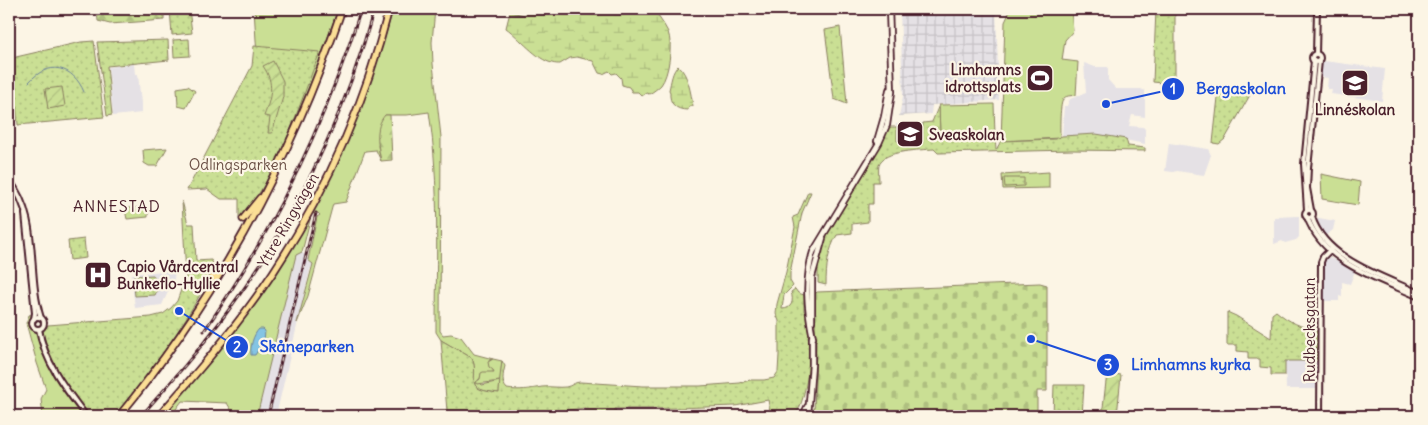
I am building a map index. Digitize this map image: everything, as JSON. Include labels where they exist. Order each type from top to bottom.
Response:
[{"type":"highway","name":"Yttre Ringvägen","points":[[119,416],[158,366],[200,306],[234,251],[270,184],[315,84],[342,9]]},
{"type":"highway","name":"Yttre Ringvägen","points":[[159,416],[230,332],[257,295],[296,235],[328,175],[344,140],[371,70],[389,9]]},
{"type":"highway","points":[[244,219],[270,184]]},
{"type":"highway","points":[[200,306],[216,268]]},
{"type":"main road","points":[[808,416],[813,338],[807,310],[807,276],[813,252],[871,156],[884,117],[890,80],[889,9]]},
{"type":"main road","points":[[803,416],[810,401]]},
{"type":"street","points":[[1309,217],[1313,214],[1309,210],[1304,164],[1317,61],[1320,56],[1316,54],[1317,9]]},
{"type":"street","points":[[9,180],[17,192],[28,220],[36,301],[44,324],[39,329]]},
{"type":"street","points":[[1309,210],[1305,214],[1309,217],[1312,230],[1348,265],[1419,297]]},
{"type":"street","points":[[25,212],[35,313],[33,325],[39,329],[56,374],[86,416]]},
{"type":"street","points":[[1331,250],[1350,261],[1419,293]]},
{"type":"street","name":"Rudbecksgatan","points":[[1320,416],[1321,262],[1322,257],[1331,250]]},
{"type":"street","points":[[34,319],[37,317],[41,318]]},
{"type":"shaded area","points":[[900,9],[996,9],[999,100],[932,105],[931,114],[899,116],[903,96]]},
{"type":"shaded area","name":"Linnéskolan","points":[[1324,61],[1385,69],[1382,101],[1331,94],[1332,89],[1327,89],[1328,78],[1321,77],[1322,63]]},
{"type":"shaded area","points":[[1084,63],[1095,67],[1108,67],[1108,80],[1116,89],[1141,89],[1145,91],[1145,117],[1132,115],[1129,126],[1143,127],[1145,129],[1145,144],[1096,134],[1062,136],[1064,106],[1067,106],[1070,99],[1086,93]]},
{"type":"shaded area","points":[[134,64],[135,74],[138,74],[142,113],[113,116],[108,67]]},
{"type":"shaded area","name":"Sveaskolan","points":[[923,123],[923,140],[897,141],[896,124]]},
{"type":"shaded area","points":[[1169,143],[1208,149],[1211,155],[1204,175],[1165,171]]},
{"type":"shaded area","points":[[1299,216],[1299,237],[1296,240],[1285,243],[1282,241],[1274,244],[1274,217]]},
{"type":"shaded area","points":[[1319,218],[1335,221],[1333,230],[1325,236],[1316,221]]},
{"type":"shaded area","points":[[302,252],[313,264],[276,416],[257,416],[296,254]]},
{"type":"shaded area","points":[[1329,257],[1355,271],[1350,284],[1342,282],[1342,297],[1339,296],[1339,301],[1324,301],[1324,261]]},
{"type":"shaded area","points":[[175,270],[174,279],[162,305],[135,308],[131,274]]},
{"type":"shaded area","points":[[1285,361],[1317,361],[1316,389],[1286,389]]},
{"type":"green space","points":[[97,9],[164,9],[164,20],[110,24],[98,21]]},
{"type":"green space","points":[[170,9],[189,9],[192,33],[172,35]]},
{"type":"green space","points":[[254,9],[338,9],[311,84],[280,155],[263,150]]},
{"type":"green space","points":[[393,9],[435,9],[432,42],[433,64],[441,137],[440,331],[443,335],[451,334],[461,337],[474,354],[493,359],[489,360],[494,372],[481,374],[478,380],[482,385],[500,381],[499,393],[480,389],[476,386],[472,358],[441,340],[436,332],[436,194],[429,112],[385,115],[378,146],[381,161],[376,150],[365,151],[346,202],[333,204],[308,296],[297,323],[313,264],[308,260],[317,217],[320,215],[318,213],[312,214],[337,165],[358,114],[386,36]]},
{"type":"green space","points":[[529,9],[653,9],[668,32],[669,37],[669,59],[664,80],[654,91],[642,96],[638,92],[632,92],[629,87],[622,85],[621,78],[616,73],[612,74],[609,71],[603,74],[599,73],[593,61],[577,57],[570,58],[560,64],[554,64],[540,58],[506,28],[510,12],[525,15]]},
{"type":"green space","name":"Limhamns idrottsplats","points":[[1011,9],[1071,9],[1073,31],[1065,40],[1062,60],[1078,62],[1076,95],[1067,96],[1062,101],[1060,138],[1001,141],[1005,22]]},
{"type":"green space","points":[[1156,9],[1175,9],[1175,81],[1172,84],[1153,82]]},
{"type":"green space","points":[[840,27],[847,104],[834,99],[825,30]]},
{"type":"green space","points":[[189,39],[190,56],[174,57],[173,40]]},
{"type":"green space","points":[[168,40],[169,60],[107,66],[112,115],[107,116],[97,42]]},
{"type":"green space","points":[[94,41],[104,117],[18,125],[12,60],[16,57],[81,42]]},
{"type":"green space","name":"Odlingsparken","points":[[254,46],[320,52],[276,163],[265,184],[239,218],[239,199],[221,199],[207,189],[187,190],[252,66]]},
{"type":"green space","points":[[273,61],[283,81],[283,97],[272,133],[268,133],[270,117],[264,116],[271,91],[269,78],[263,66]]},
{"type":"green space","points":[[678,66],[687,79],[690,90],[693,106],[689,106],[688,110],[676,107],[671,99],[669,90],[671,80]]},
{"type":"green space","points":[[1249,85],[1254,86],[1254,88],[1225,139],[1219,144],[1213,143],[1219,88],[1222,86],[1222,89],[1249,88]]},
{"type":"green space","points":[[188,86],[195,91],[186,108],[178,106],[177,88]]},
{"type":"green space","points":[[62,87],[65,106],[48,109],[45,89]]},
{"type":"green space","points":[[994,104],[995,135],[940,136],[939,105]]},
{"type":"green space","points":[[939,105],[940,136],[995,135],[996,150],[1001,141],[1055,139],[1062,136],[1096,134],[1126,139],[1128,146],[1145,148],[1145,151],[1072,150],[938,153],[934,149],[903,152],[887,156],[879,165],[879,182],[873,182],[873,204],[868,204],[868,222],[852,224],[852,233],[837,235],[828,259],[826,285],[818,283],[818,257],[825,238],[889,127],[897,127],[897,141],[922,140],[923,123],[932,122]]},
{"type":"green space","points":[[385,115],[390,115],[392,160],[381,161],[378,131]]},
{"type":"green space","points":[[167,148],[157,166],[149,166],[144,163],[143,150]]},
{"type":"green space","points":[[1049,172],[1049,188],[1003,189],[1002,175]]},
{"type":"green space","points":[[1321,174],[1360,182],[1358,205],[1322,199]]},
{"type":"green space","points":[[1004,178],[1024,178],[1024,186],[1005,187]]},
{"type":"green space","points":[[808,192],[811,192],[802,213],[790,273],[790,281],[793,286],[784,295],[782,309],[790,306],[792,301],[791,292],[795,289],[798,293],[804,295],[804,311],[809,330],[810,349],[804,393],[798,411],[794,416],[771,416],[768,400],[735,406],[615,409],[616,416],[586,416],[585,408],[561,411],[447,411],[441,340],[472,358],[476,386],[480,389],[499,393],[502,361],[505,366],[503,381],[507,389],[511,390],[566,387],[580,382],[643,386],[700,386],[774,378],[778,372],[779,355],[777,304],[795,227],[793,217],[798,215]]},
{"type":"green space","points":[[182,201],[188,224],[194,224],[196,261],[211,260],[215,266],[182,325],[142,382],[114,416],[89,416],[68,387],[56,366],[43,332],[48,325],[151,317],[163,314],[171,308],[177,301],[186,276]]},
{"type":"green space","points":[[144,207],[148,209],[148,217],[127,219],[125,210],[128,208]]},
{"type":"green space","points":[[311,216],[302,252],[296,255],[257,416],[235,416],[227,403],[182,401],[176,409],[174,416],[163,416],[241,323],[283,263]]},
{"type":"green space","points":[[84,239],[86,258],[70,260],[68,241]]},
{"type":"green space","points":[[153,275],[159,286],[155,295],[135,296],[133,276]]},
{"type":"green space","points":[[1040,283],[1047,285],[1047,391],[1037,391],[1037,413],[1047,413],[1047,416],[814,416],[816,345],[814,295],[817,292]]},
{"type":"green space","points":[[1276,311],[1295,324],[1317,331],[1317,361],[1285,361],[1285,375],[1271,375],[1271,368],[1260,367],[1260,359],[1248,359],[1248,352],[1237,351],[1237,345],[1227,345],[1227,312],[1271,338],[1272,314]]},
{"type":"green space","points":[[34,314],[31,325],[54,374],[83,416],[43,416],[41,399],[46,389],[26,323],[29,315]]},
{"type":"green space","points":[[493,359],[502,361],[500,381],[477,384],[476,382],[480,379],[481,373],[494,372],[489,367],[488,362]]},
{"type":"green space","points":[[1107,373],[1121,375],[1117,416],[1102,416]]},
{"type":"green space","points":[[1054,385],[1084,385],[1082,416],[1053,416]]},
{"type":"water","points":[[259,329],[265,331],[264,341],[255,355],[251,355],[252,341]]},
{"type":"waterway","points":[[29,82],[44,70],[59,69],[67,71],[73,76],[84,92]]},
{"type":"railway","points":[[204,331],[253,255],[295,176],[331,94],[361,9]]},
{"type":"railway","points":[[141,416],[218,325],[275,241],[315,167],[332,128],[362,50],[374,9]]},
{"type":"railway","points":[[268,416],[316,213]]},
{"type":"place","name":"Limhamns idrottsplats","points":[[1040,78]]},
{"type":"place","name":"Linnéskolan","points":[[1355,83]]},
{"type":"place","name":"Bergaskolan","points":[[1106,104]]},
{"type":"place","name":"Sveaskolan","points":[[910,134]]},
{"type":"place","name":"Capio Vårdcentral Bunkeflo-Hyllie","points":[[98,275]]},
{"type":"place","name":"Skåneparken","points":[[179,311]]},
{"type":"place","name":"Limhamns kyrka","points":[[1031,339]]},
{"type":"district","name":"ANNESTAD","points":[[117,206]]}]
